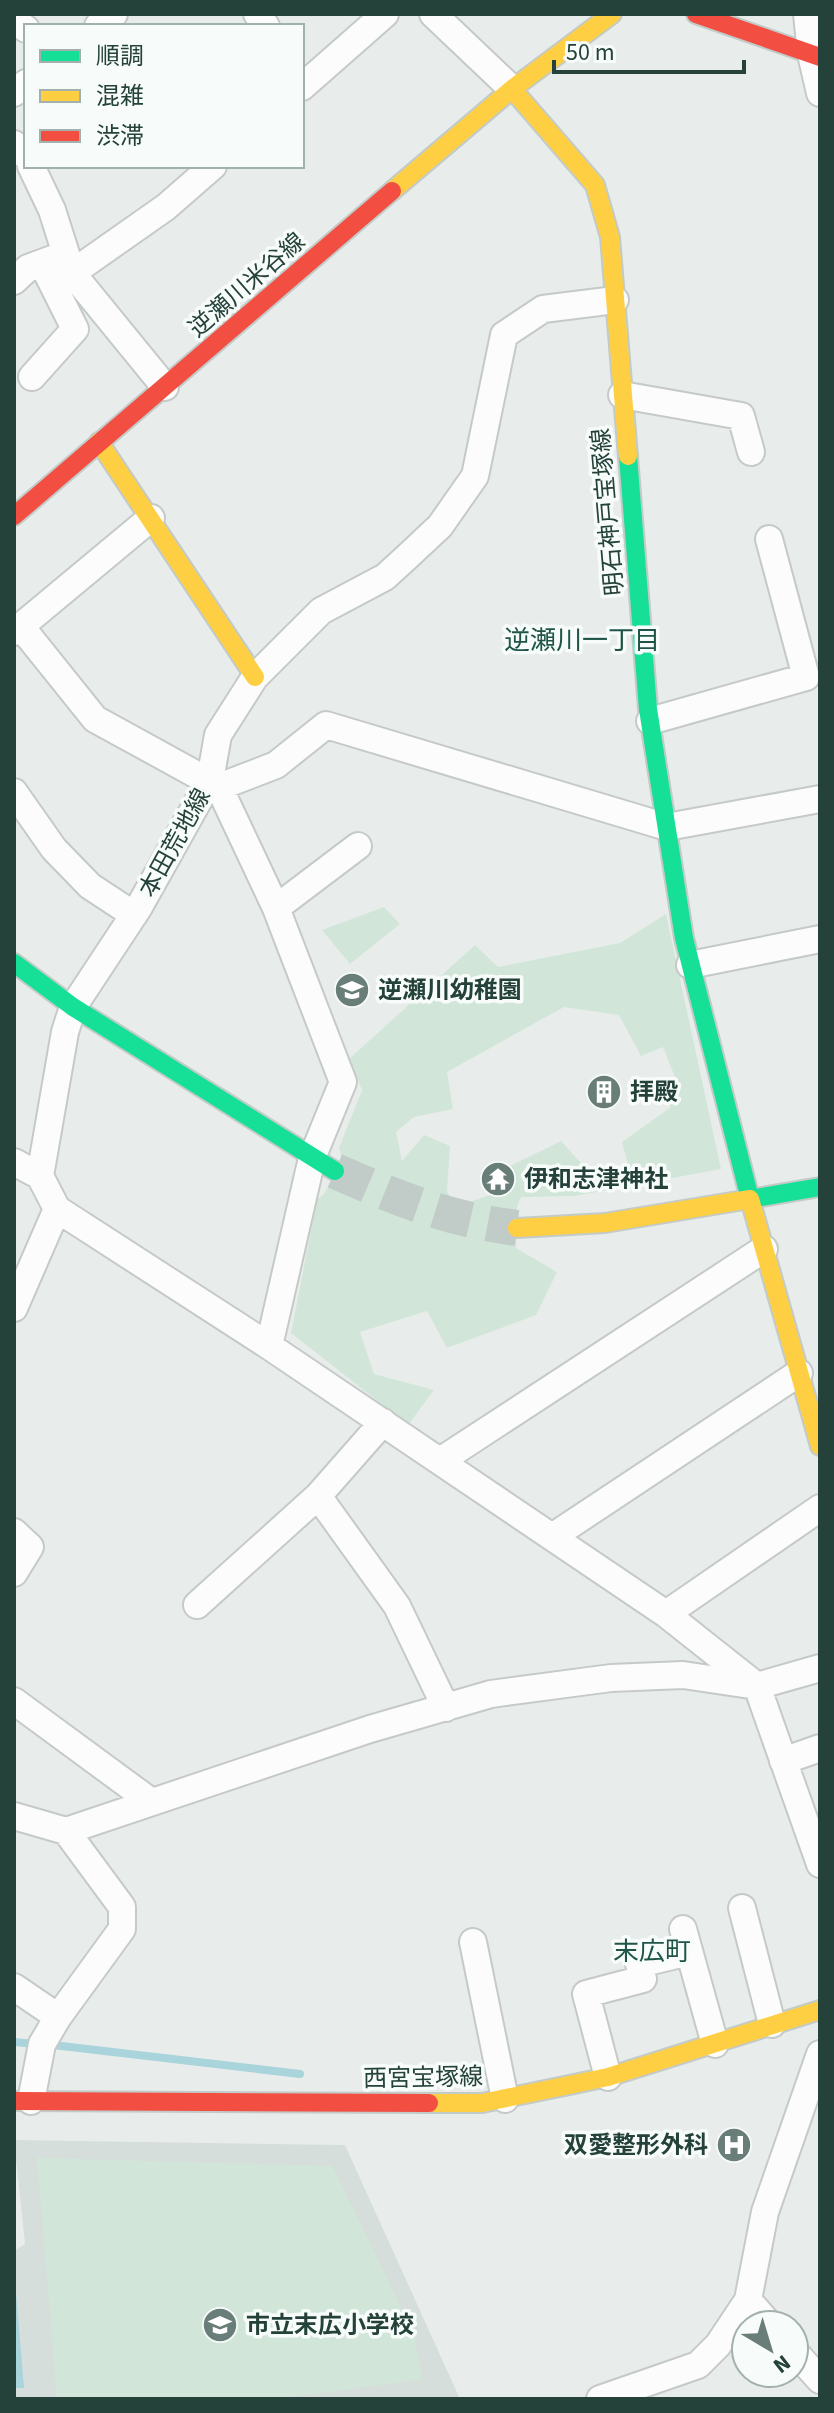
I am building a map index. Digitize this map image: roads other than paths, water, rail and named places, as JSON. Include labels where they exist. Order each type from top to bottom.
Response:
[{"type":"main road","points":[[512,89],[612,14]]},
{"type":"main road","points":[[696,14],[815,55]]},
{"type":"main road","name":"明石神戸宝塚線","points":[[512,89],[595,185],[610,237],[650,721],[684,938],[750,1199]]},
{"type":"main road","name":"逆瀬川米谷線","points":[[14,516],[512,89]]},
{"type":"main road","points":[[99,442],[255,677]]},
{"type":"main road","points":[[14,963],[73,1007],[335,1171]]},
{"type":"main road","points":[[517,1228],[571,1228],[631,1221],[820,1187]]},
{"type":"main road","points":[[750,1199],[820,1446]]},
{"type":"main road","name":"西宮宝塚線","points":[[22,2101],[482,2103],[608,2077],[820,2010]]},
{"type":"street","points":[[304,80],[385,14]]},
{"type":"street","points":[[433,14],[512,89]]},
{"type":"street","points":[[807,14],[820,93]]},
{"type":"street","points":[[32,168],[52,210],[75,329],[32,377]]},
{"type":"street","points":[[14,281],[28,268],[60,263],[166,207],[211,168]]},
{"type":"street","points":[[60,263],[165,387]]},
{"type":"street","name":"本田荒地線","points":[[40,1176],[65,1032],[73,1007],[215,783],[218,735],[255,677],[321,611],[385,577],[440,526],[475,476],[504,335],[543,309],[615,300]]},
{"type":"street","points":[[622,395],[741,416],[751,452]]},
{"type":"street","points":[[151,518],[18,630],[95,719],[215,783],[276,908],[343,1082],[312,1158],[269,1346]]},
{"type":"street","points":[[650,721],[806,677],[769,539]]},
{"type":"street","points":[[215,783],[276,765],[326,725],[667,827],[820,799]]},
{"type":"street","points":[[14,792],[54,849],[81,877],[134,915]]},
{"type":"street","points":[[276,908],[358,846]]},
{"type":"street","points":[[690,965],[820,939]]},
{"type":"street","points":[[14,1162],[40,1176],[57,1209],[269,1346],[666,1614],[757,1686],[820,1864]]},
{"type":"street","points":[[14,1308],[57,1209]]},
{"type":"street","points":[[440,1461],[764,1249]]},
{"type":"street","points":[[552,1537],[799,1373]]},
{"type":"street","points":[[197,1605],[318,1496],[383,1422]]},
{"type":"street","points":[[318,1496],[397,1606],[446,1708]]},
{"type":"street","points":[[666,1614],[820,1508]]},
{"type":"street","points":[[14,1532],[30,1547],[14,1573]]},
{"type":"street","points":[[14,1816],[66,1831],[370,1729],[491,1694],[611,1678],[683,1675],[757,1686],[820,1668]]},
{"type":"street","points":[[14,1701],[150,1801]]},
{"type":"street","points":[[783,1761],[820,1748]]},
{"type":"street","points":[[22,2101],[42,2044],[122,1929],[122,1907],[66,1831]]},
{"type":"street","points":[[742,1908],[772,2024]]},
{"type":"street","points":[[608,2077],[586,1994],[643,1979],[639,1964],[686,1940],[715,2044]]},
{"type":"street","points":[[473,1942],[505,2099]]},
{"type":"street","points":[[14,1987],[58,2017]]},
{"type":"street","points":[[600,2399],[698,2365],[718,2345],[748,2300],[765,2212],[820,2054]]},
{"type":"street","points":[[748,2300],[756,2309]]},
{"type":"water","points":[[16,2293],[24,2388],[14,2388]]},
{"type":"waterway","points":[[14,2042],[35,2044]]},
{"type":"waterway","points":[[53,2045],[300,2074]]},
{"type":"tunnel","points":[[335,1171],[424,1207],[517,1228]]},
{"type":"place","name":"逆瀬川幼稚園","points":[[352,990]]},
{"type":"place","name":"拝殿","points":[[604,1092]]},
{"type":"place","name":"伊和志津神社","points":[[498,1179]]},
{"type":"place","name":"双愛整形外科","points":[[734,2145]]},
{"type":"place","name":"市立末広小学校","points":[[220,2325]]},
{"type":"district","name":"逆瀬川一丁目","points":[[582,640]]},
{"type":"district","name":"末広町","points":[[652,1951]]}]
